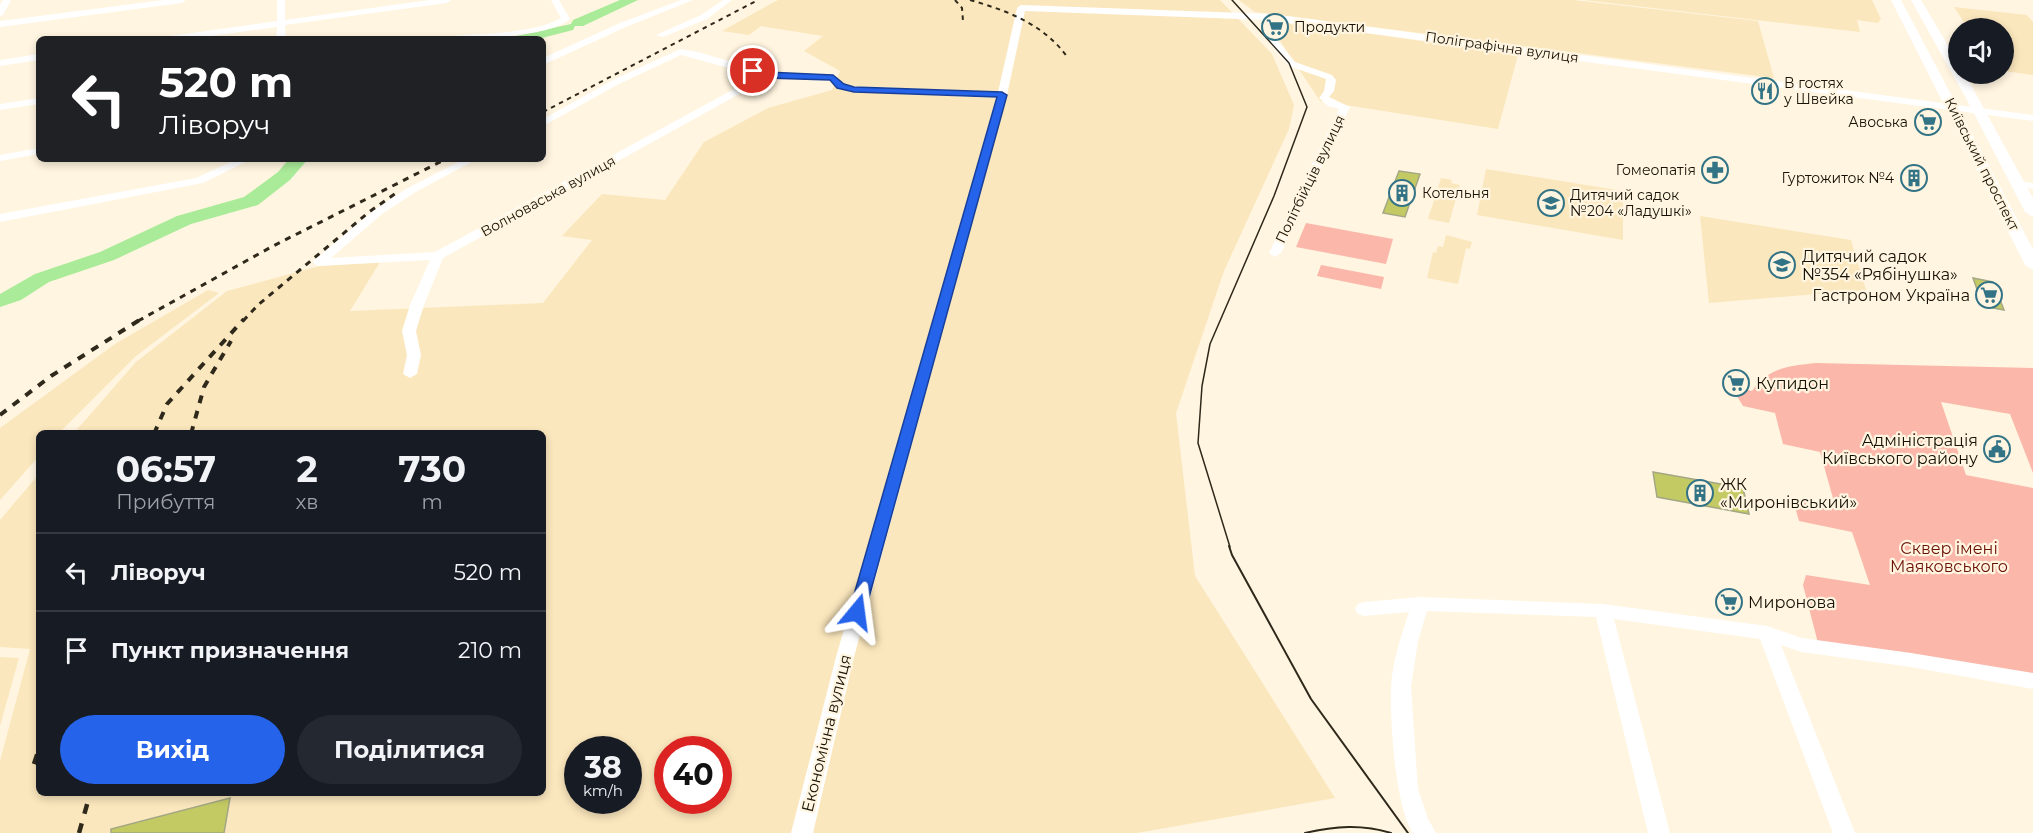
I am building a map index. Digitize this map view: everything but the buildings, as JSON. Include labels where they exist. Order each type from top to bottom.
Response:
[{"type":"main road","name":"Київський проспект","points":[[1896,0],[2033,265]]},
{"type":"main road","name":"Київський проспект","points":[[1916,0],[1980,112],[2033,212]]},
{"type":"street","points":[[0,13],[7,0]]},
{"type":"street","points":[[0,24],[182,0]]},
{"type":"street","points":[[281,0],[281,36]]},
{"type":"street","points":[[192,36],[447,0]]},
{"type":"street","points":[[474,36],[557,24],[566,19],[555,0]]},
{"type":"street","points":[[546,61],[615,29],[689,0]]},
{"type":"street","points":[[660,35],[697,22],[728,0]]},
{"type":"street","name":"Поліграфічна вулиця","points":[[1021,8],[1272,17],[2033,118]]},
{"type":"street","name":"Економічна вулиця","points":[[802,833],[844,657],[1002,95],[1021,8]]},
{"type":"street","name":"Політбійців вулиця","points":[[1272,17],[1265,32],[1277,48],[1292,64],[1329,77],[1331,80],[1329,91],[1324,98],[1332,104],[1345,107],[1275,253]]},
{"type":"street","points":[[546,121],[625,78],[680,52],[766,75],[833,77],[841,87],[854,89],[1002,95]]},
{"type":"street","points":[[0,63],[36,57]]},
{"type":"street","name":"Волноваська вулиця","points":[[438,256],[766,75]]},
{"type":"street","points":[[0,106],[36,101]]},
{"type":"street","points":[[0,158],[36,152]]},
{"type":"street","points":[[0,218],[200,181],[240,162]]},
{"type":"street","points":[[410,374],[414,355],[410,331],[417,305],[438,256],[318,262],[386,207],[410,191],[466,162]]},
{"type":"street","points":[[2018,184],[2033,186]]},
{"type":"street","points":[[1420,604],[1409,641],[1401,687],[1408,789],[1418,823],[1425,833]]},
{"type":"street","points":[[1364,609],[1420,604],[1603,611],[1767,633],[1801,645],[1911,660],[2033,681]]},
{"type":"street","points":[[1603,611],[1659,833]]},
{"type":"street","points":[[1767,633],[1844,833]]},
{"type":"shaded area","points":[[778,0],[1220,0],[1272,54],[1294,105],[1289,129],[1224,271],[1176,413],[1195,576],[1335,798],[1137,833],[0,833],[0,761],[30,649],[0,647],[0,520],[36,478],[36,796],[546,796],[546,430],[77,430],[136,362],[227,291],[320,266],[380,262],[350,311],[543,303],[592,240],[562,236],[602,194],[665,200],[704,142],[768,108],[832,90],[840,71],[804,51],[823,36],[761,26],[749,35],[722,31]]},
{"type":"shaded area","points":[[1239,0],[1573,0],[1758,21],[1774,78],[1255,12]]},
{"type":"shaded area","points":[[1584,0],[1872,0],[1881,19],[1878,23],[1857,20],[1860,32]]},
{"type":"shaded area","points":[[1954,7],[2027,15],[2033,22],[2033,75],[2014,72],[2014,18],[1961,18]]},
{"type":"shaded area","points":[[1280,23],[1518,55],[1498,129],[1320,101],[1277,36]]},
{"type":"shaded area","name":"Дитячий садок №204 «Ладушкі»","points":[[1486,169],[1623,191],[1623,240],[1477,215]]},
{"type":"shaded area","points":[[1441,178],[1452,180],[1451,183],[1460,185],[1449,223],[1428,219]]},
{"type":"shaded area","name":"Дитячий садок №354 «Рябінушка»","points":[[1700,216],[1851,240],[1866,290],[1709,303]]},
{"type":"shaded area","points":[[1446,235],[1472,242],[1470,249],[1466,248],[1458,284],[1427,278],[1433,252],[1436,253],[1438,246],[1443,247]]},
{"type":"shaded area","points":[[208,290],[219,293],[136,356],[62,430],[36,430],[36,459],[0,500],[0,428],[115,344]]},
{"type":"shaded area","points":[[0,657],[19,658],[0,726]]},
{"type":"green space","points":[[1306,223],[1393,239],[1386,264],[1296,247]]},
{"type":"green space","points":[[1321,265],[1384,277],[1381,289],[1317,276]]},
{"type":"green space","name":"Сквер імені Маяковського","points":[[1816,363],[2033,368],[2033,473],[2010,414],[1941,402],[1966,475],[2033,488],[2033,679],[1818,643],[1803,585],[1806,575],[1870,585],[1852,532],[1799,521],[1793,500],[1836,509],[1820,452],[1783,444],[1775,413],[1743,406],[1735,393],[1743,389],[1752,391],[1765,377],[1780,369]]},
{"type":"waterway","points":[[578,23],[631,0]]},
{"type":"waterway","points":[[533,36],[568,27]]},
{"type":"waterway","points":[[0,301],[14,296],[42,278],[107,256],[184,220],[251,201],[284,176],[296,162]]},
{"type":"tram line","points":[[1230,547],[1198,443],[1202,386],[1210,344],[1274,196],[1307,107],[1289,63],[1232,0]]},
{"type":"tram line","points":[[1229,546],[1311,699],[1408,833]]},
{"type":"tram line","points":[[1305,833],[1348,827],[1370,828],[1391,833]]},
{"type":"railway","points":[[546,110],[758,0]]},
{"type":"railway","points":[[955,0],[962,8],[963,21]]},
{"type":"railway","points":[[970,0],[1024,20],[1048,36],[1068,58]]},
{"type":"railway","points":[[138,321],[273,246],[440,162]]},
{"type":"railway","points":[[243,321],[258,305],[369,212],[399,191]]},
{"type":"railway","points":[[0,415],[51,376],[141,319]]},
{"type":"railway","points":[[156,430],[167,404],[244,319]]},
{"type":"railway","points":[[192,430],[204,387],[231,341]]},
{"type":"railway","points":[[34,764],[36,758]]},
{"type":"railway","points":[[79,833],[89,796]]},
{"type":"place","name":"Продукти","points":[[1275,27]]},
{"type":"place","name":"В гостях у Швейка","points":[[1765,91]]},
{"type":"place","name":"Авоська","points":[[1928,122]]},
{"type":"place","name":"Гомеопатія","points":[[1715,170]]},
{"type":"place","name":"Гуртожиток №4","points":[[1914,178]]},
{"type":"place","name":"Котельня","points":[[1402,193]]},
{"type":"place","name":"Дитячий садок №204 «Ладушкі»","points":[[1551,203]]},
{"type":"place","name":"Дитячий садок №354 «Рябінушка»","points":[[1782,265]]},
{"type":"place","name":"Гастроном Україна","points":[[1989,295]]},
{"type":"place","name":"Купидон","points":[[1736,383]]},
{"type":"place","name":"Адміністрація Київського району","points":[[1997,449]]},
{"type":"place","name":"ЖК «Миронівський»","points":[[1700,493]]},
{"type":"place","name":"Миронова","points":[[1729,602]]},
{"type":"route","points":[[753,71],[766,75],[833,77],[841,87],[854,89],[1002,95],[857,612]]}]
